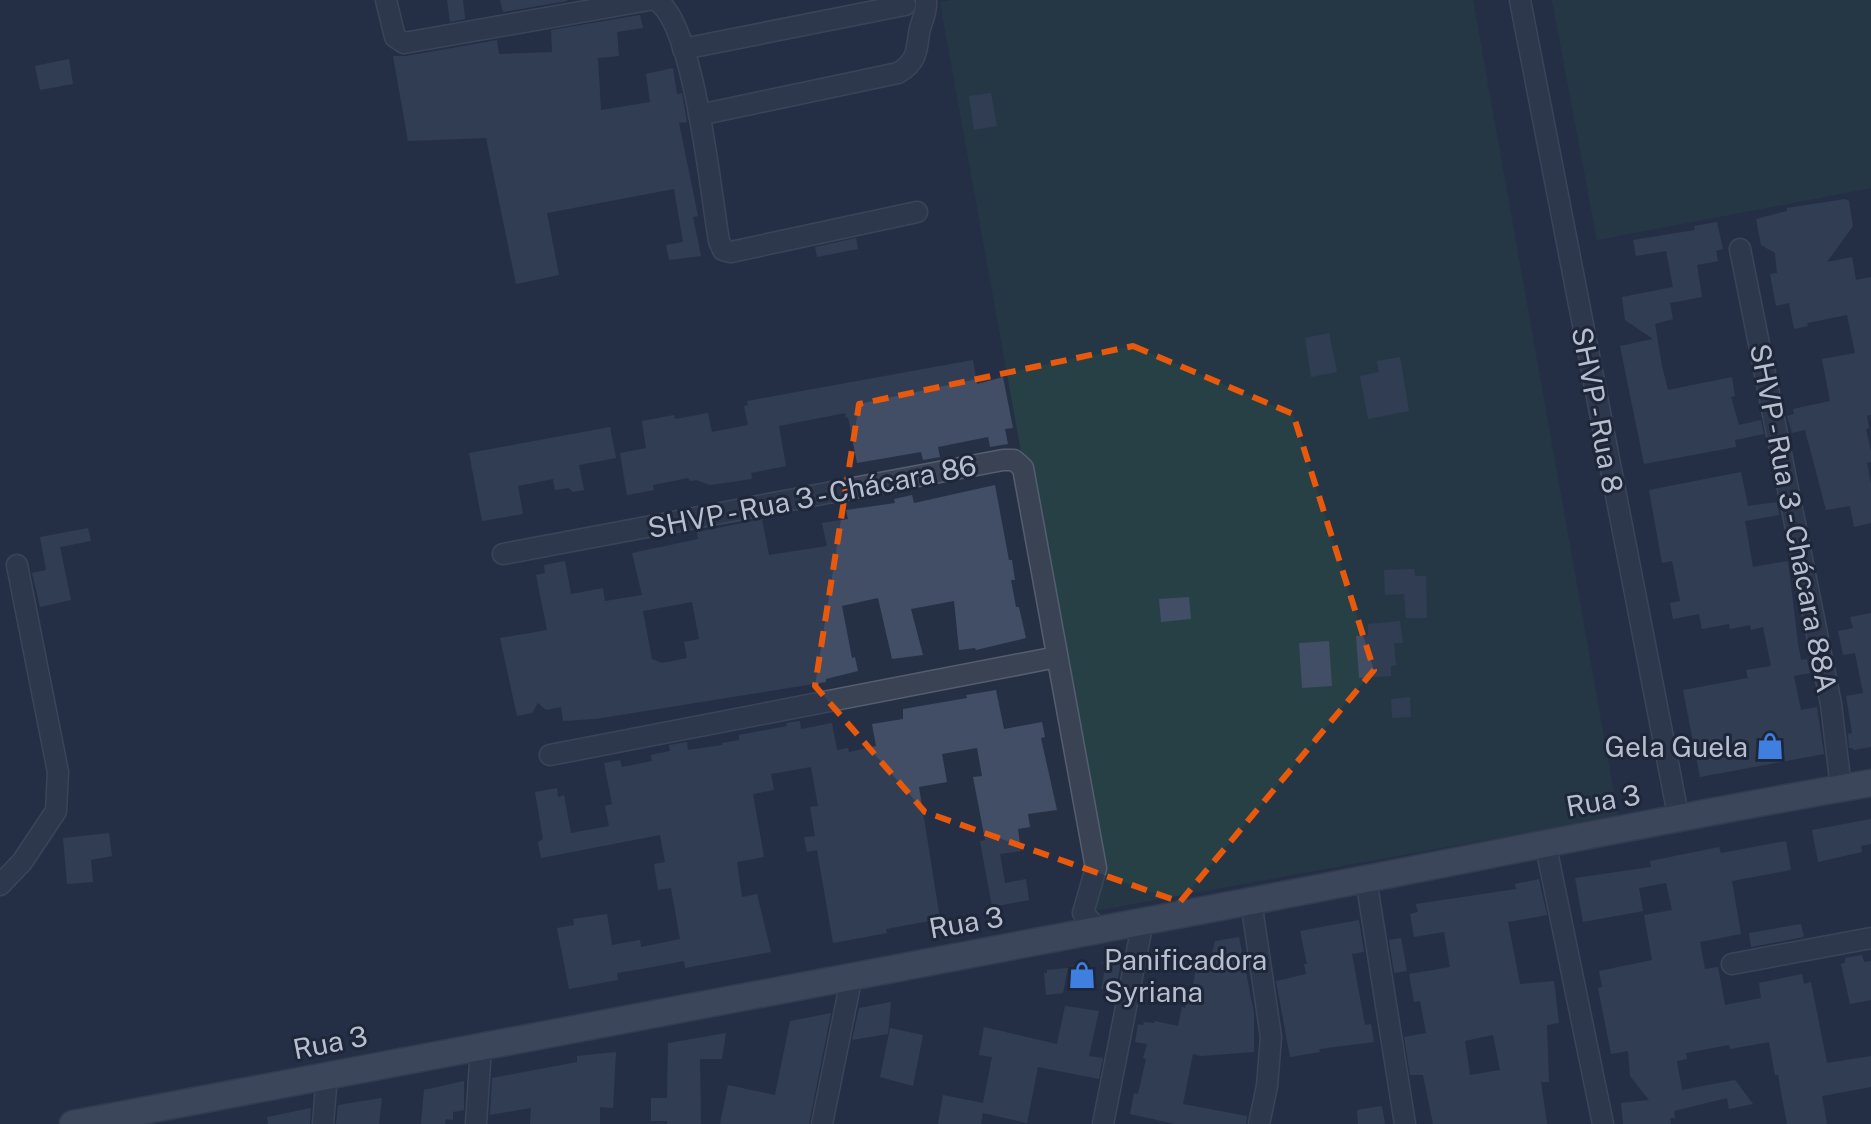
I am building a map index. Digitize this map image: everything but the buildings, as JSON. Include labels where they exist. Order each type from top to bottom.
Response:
[{"type":"main road","name":"Rua 3","points":[[73,1124],[1366,879],[1545,842],[1871,783]]},
{"type":"street","points":[[386,0],[395,37],[404,43],[652,0],[660,2],[672,17],[683,49],[699,115],[723,250],[731,252],[917,212]]},
{"type":"street","points":[[699,115],[898,73],[908,68],[920,45],[919,32],[927,14],[926,0]]},
{"type":"street","name":"SHVP - Rua 8","points":[[1520,0],[1679,820]]},
{"type":"street","points":[[683,49],[904,2],[907,18],[919,32]]},
{"type":"street","name":"SHVP - Rua 3 - Chácara 88A","points":[[1740,249],[1831,704],[1841,788]]},
{"type":"street","name":"SHVP - Rua 3 - Chácara 86","points":[[503,554],[1014,460],[1023,468],[1096,868],[1083,913],[1099,930]]},
{"type":"street","points":[[0,885],[22,862],[56,811],[58,772],[17,565]]},
{"type":"street","points":[[550,755],[1057,657]]},
{"type":"street","points":[[1545,842],[1603,1124]]},
{"type":"street","points":[[1366,879],[1405,1124]]},
{"type":"street","points":[[1251,901],[1271,1037],[1267,1086],[1259,1124]]},
{"type":"street","points":[[1103,1124],[1143,921]]},
{"type":"street","points":[[1732,964],[1871,938]]},
{"type":"street","points":[[822,1124],[852,975]]},
{"type":"street","points":[[476,1124],[481,1047]]},
{"type":"street","points":[[323,1124],[327,1075]]},
{"type":"highlighted area","points":[[1133,346],[1293,414],[1374,670],[1180,902],[925,812],[815,686],[859,404]]},
{"type":"green space","points":[[1473,0],[1618,816],[1083,913],[1096,868],[940,2]]},
{"type":"green space","points":[[1552,0],[1871,0],[1871,188],[1597,240]]},
{"type":"place","name":"Gela Guela","points":[[1770,746]]},
{"type":"place","name":"Panificadora Syriana","points":[[1082,975]]}]
